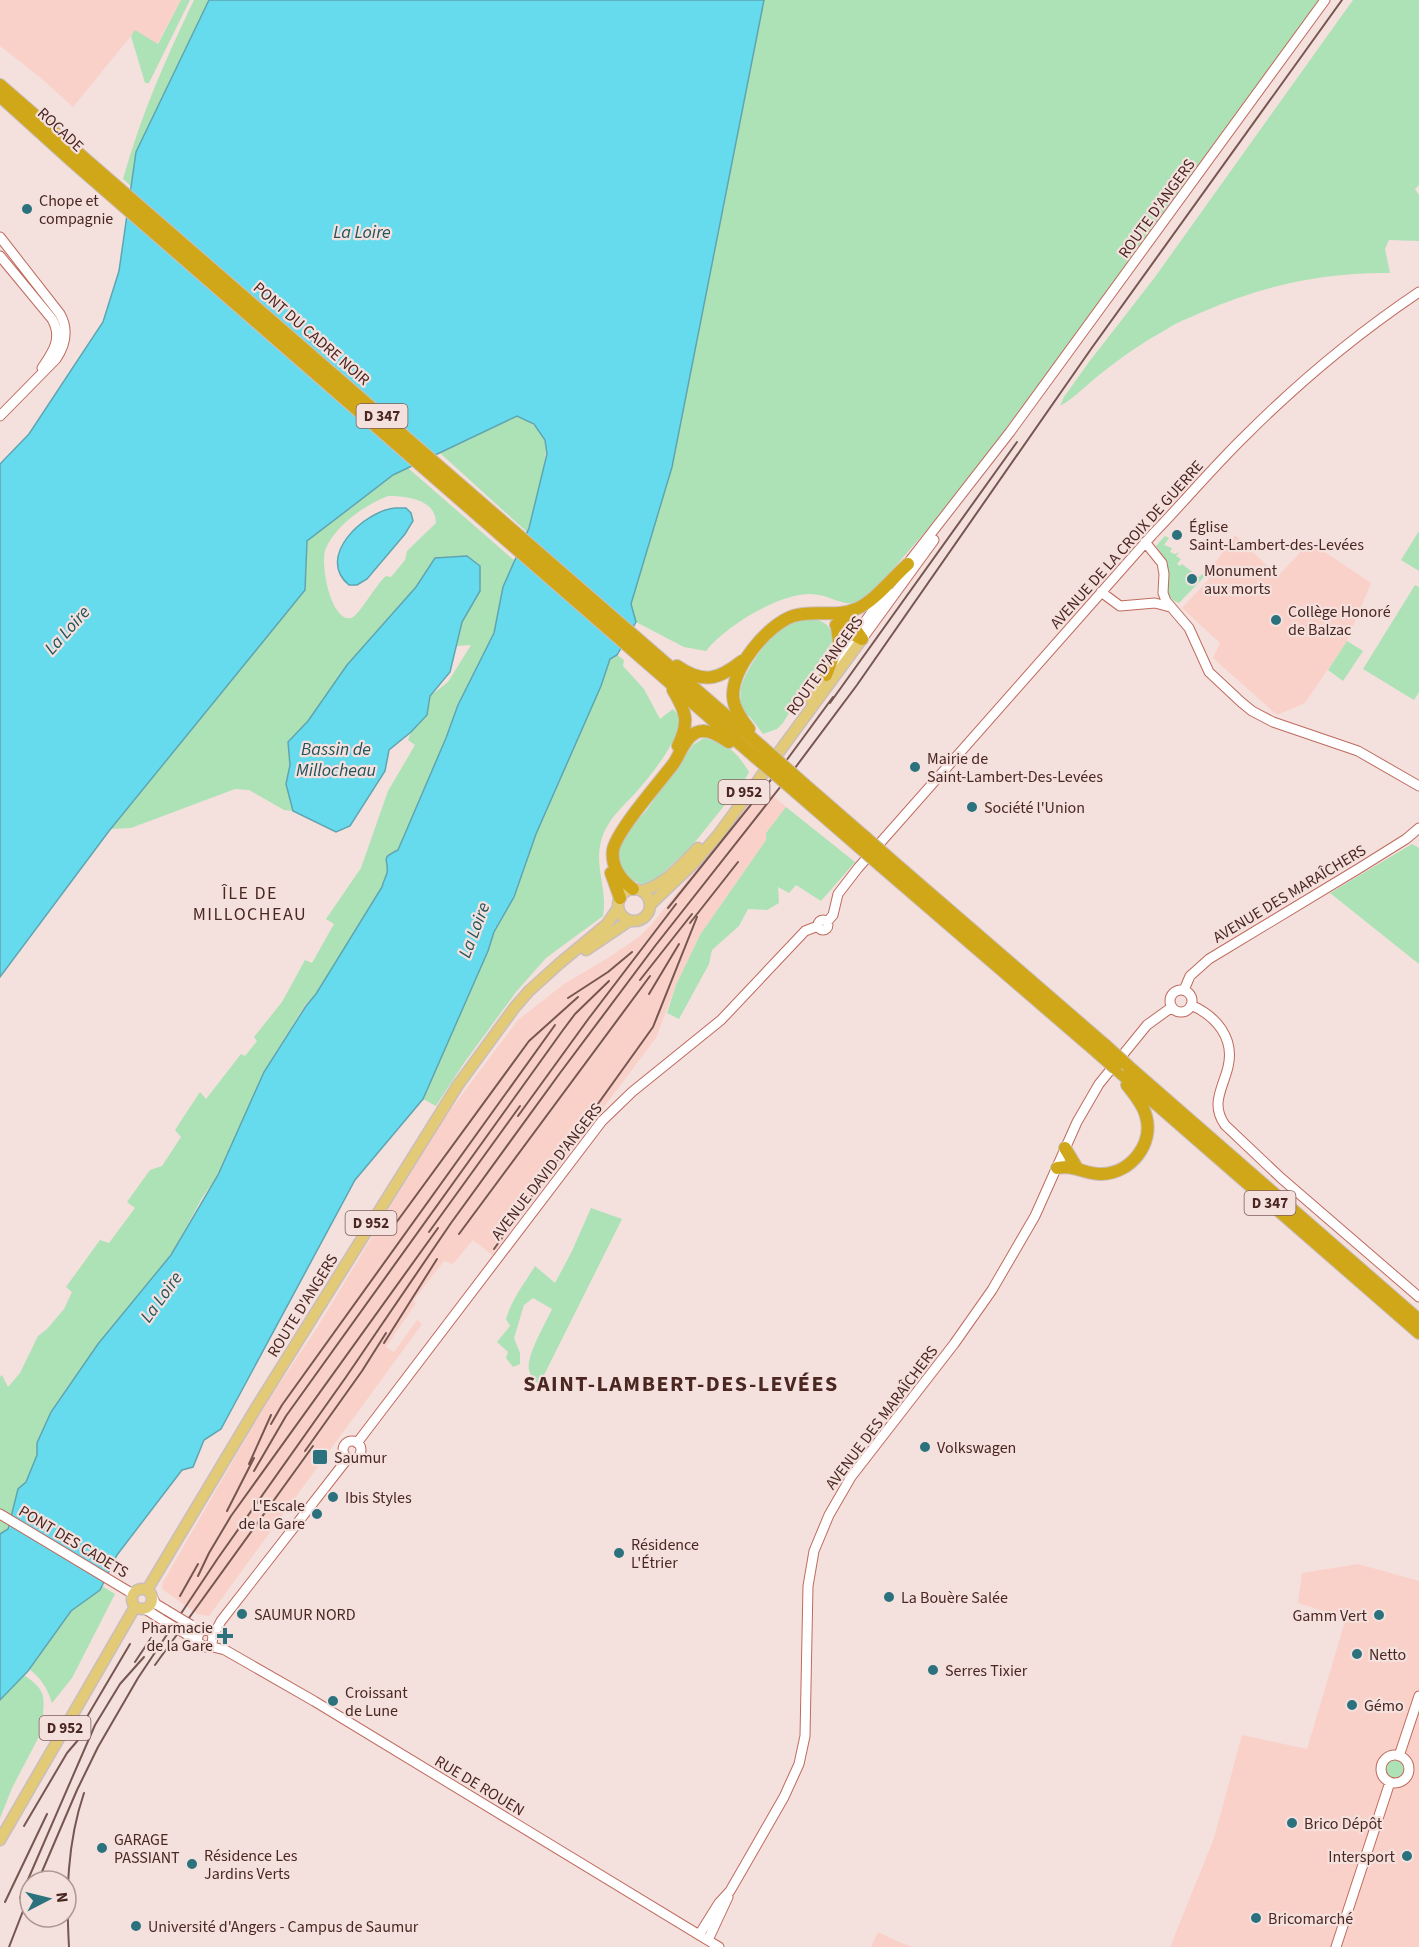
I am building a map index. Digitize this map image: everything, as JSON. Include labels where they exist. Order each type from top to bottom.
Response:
[{"type":"highway","name":"D 347","points":[[0,85],[103,181]]},
{"type":"highway","name":"ROCADE","points":[[0,96],[73,162],[103,181]]},
{"type":"highway","points":[[0,104],[73,162]]},
{"type":"highway","name":"PONT DU CADRE NOIR","points":[[103,181],[647,647],[656,658]]},
{"type":"highway","name":"PONT DU CADRE NOIR","points":[[103,181],[656,658]]},
{"type":"highway","points":[[760,748],[742,720],[733,698],[735,681],[748,657],[765,634],[780,622],[798,615],[839,613],[863,606],[908,564]]},
{"type":"highway","points":[[839,613],[850,622],[858,635]]},
{"type":"highway","points":[[821,614],[837,627],[858,635]]},
{"type":"highway","points":[[826,675],[840,642],[837,627]]},
{"type":"highway","points":[[656,658],[686,672],[706,678],[723,675],[748,657]]},
{"type":"highway","name":"D 347","points":[[656,658],[668,681],[775,758],[801,789]]},
{"type":"highway","name":"D 347","points":[[656,658],[760,748],[801,789],[1102,1049],[1121,1071],[1419,1333]]},
{"type":"highway","points":[[619,903],[608,862],[611,839],[672,757],[685,730],[684,708],[668,681]]},
{"type":"highway","points":[[638,890],[623,881],[616,869],[613,855],[616,841],[674,763],[688,740],[696,733],[711,733],[760,748]]},
{"type":"highway","name":"D 347","points":[[1121,1071],[1419,1320]]},
{"type":"highway","points":[[1057,1168],[1077,1168],[1093,1174],[1105,1174],[1127,1165],[1143,1149],[1147,1138],[1146,1115],[1121,1071]]},
{"type":"highway","points":[[1065,1148],[1077,1168]]},
{"type":"main road","name":"ROUTE D'ANGERS","points":[[650,905],[718,835],[858,635]]},
{"type":"main road","name":"ROUTE D'ANGERS","points":[[638,890],[652,888],[669,876],[713,831],[773,753],[826,675]]},
{"type":"main road","points":[[638,890],[648,897],[650,905],[647,915],[634,922],[624,918],[619,903],[625,891],[638,890]]},
{"type":"main road","name":"ROUTE D'ANGERS","points":[[140,1608],[150,1606],[150,1594],[386,1198],[458,1085],[515,1007],[536,983],[607,924],[619,903]]},
{"type":"main road","name":"ROUTE D'ANGERS","points":[[490,1041],[549,981],[595,943],[629,921]]},
{"type":"main road","points":[[140,1608],[132,1602],[128,1591],[138,1590],[150,1594]]},
{"type":"main road","name":"D 952","points":[[0,1840],[140,1608]]},
{"type":"street","name":"ROUTE D'ANGERS","points":[[826,675],[1010,432],[1325,0]]},
{"type":"street","points":[[0,237],[60,314],[65,327],[65,342],[62,350],[49,367],[0,416]]},
{"type":"street","points":[[0,256],[52,319],[56,329],[56,347],[26,389]]},
{"type":"street","name":"AVENUE DE LA CROIX DE GUERRE","points":[[823,924],[833,915],[838,894],[880,842],[1145,542],[1248,432],[1365,330],[1419,292]]},
{"type":"street","name":"ROUTE D'ANGERS","points":[[858,635],[908,564],[1010,432]]},
{"type":"street","points":[[1145,542],[1162,563],[1163,593],[1170,607],[1189,628],[1209,672],[1252,711],[1272,722],[1358,751],[1419,786]]},
{"type":"street","points":[[1101,592],[1114,603],[1123,606],[1155,603],[1170,607]]},
{"type":"street","name":"AVENUE DES MARAÎCHERS","points":[[1184,990],[1190,976],[1209,959],[1358,869],[1406,839],[1419,828]]},
{"type":"street","name":"AVENUE DAVID D'ANGERS","points":[[209,1636],[348,1458],[354,1459],[359,1456],[361,1450],[357,1443],[602,1121],[618,1104],[715,1026],[805,931],[823,924]]},
{"type":"street","points":[[1184,990],[1191,998],[1191,1005],[1184,1011],[1177,1011],[1172,1007],[1170,1000],[1173,993],[1184,990]]},
{"type":"street","points":[[1191,1005],[1220,1026],[1229,1047],[1229,1065],[1217,1105],[1220,1118],[1225,1125],[1288,1184],[1419,1297]]},
{"type":"street","name":"AVENUE DES MARAÎCHERS","points":[[708,1940],[730,1891],[784,1797],[798,1764],[805,1736],[808,1586],[814,1551],[829,1515],[856,1470],[977,1313],[1022,1240],[1086,1105],[1147,1024],[1172,1007]]},
{"type":"street","name":"PONT DES CADETS","points":[[0,1514],[128,1591]]},
{"type":"street","points":[[150,1594],[163,1615]]},
{"type":"street","points":[[140,1608],[163,1615],[189,1629],[209,1636],[202,1646],[189,1629]]},
{"type":"street","name":"RUE DE ROUEN","points":[[209,1636],[225,1650],[314,1701],[718,1947]]},
{"type":"street","points":[[1399,1756],[1419,1696]]},
{"type":"street","points":[[1399,1756],[1407,1763],[1407,1774],[1398,1782],[1390,1782],[1383,1776],[1381,1767],[1386,1758],[1399,1756]]},
{"type":"street","points":[[1336,1947],[1390,1782]]},
{"type":"street","name":"AVENUE DES MARAÎCHERS","points":[[699,1935],[719,1903],[730,1891]]},
{"type":"shaded area","points":[[0,0],[181,0],[157,44],[135,31],[73,107],[0,46]]},
{"type":"shaded area","name":"Collège Honoré de Balzac","points":[[1235,535],[1278,576],[1310,542],[1371,583],[1347,641],[1305,703],[1277,715],[1213,658],[1220,643],[1182,608],[1209,579],[1206,575]]},
{"type":"shaded area","points":[[761,786],[786,807],[766,833],[766,840],[700,935],[676,985],[656,1038],[492,1255],[473,1240],[453,1264],[444,1261],[413,1301],[416,1303],[386,1347],[394,1352],[417,1320],[422,1324],[209,1616],[197,1614],[162,1589],[163,1582],[267,1402],[317,1328],[442,1121],[518,1020],[564,984],[639,937],[652,924]]},
{"type":"shaded area","points":[[1358,1564],[1419,1581],[1419,1947],[1170,1947],[1214,1838],[1242,1735],[1307,1749],[1346,1618],[1298,1603],[1302,1573]]},
{"type":"shaded area","points":[[878,1932],[899,1942],[912,1947],[871,1947]]},
{"type":"green space","points":[[181,0],[190,0],[149,83],[145,83],[131,36],[135,30],[158,44]]},
{"type":"green space","points":[[194,0],[209,0],[136,152],[132,187],[123,179],[138,132],[164,66]]},
{"type":"green space","points":[[764,0],[1320,0],[947,507],[871,594],[855,603],[810,594],[783,599],[739,622],[706,651],[684,647],[636,622],[631,604],[672,467]]},
{"type":"green space","points":[[1353,0],[1419,0],[1419,185],[1415,189],[1419,195],[1419,241],[1389,240],[1385,249],[1390,273],[1341,275],[1293,282],[1246,295],[1183,320],[1126,355],[1060,406],[1089,362],[1155,277]]},
{"type":"green space","points":[[517,416],[537,428],[543,435],[546,447],[540,485],[527,532],[440,453]]},
{"type":"green space","points":[[408,468],[515,561],[503,587],[494,633],[458,705],[398,850],[387,858],[387,873],[382,887],[316,994],[305,1005],[264,1072],[218,1175],[202,1198],[171,1255],[98,1344],[37,1443],[37,1455],[26,1482],[18,1489],[7,1529],[0,1534],[0,1377],[2,1375],[8,1387],[20,1373],[38,1336],[64,1309],[72,1292],[66,1287],[100,1240],[109,1243],[135,1208],[127,1202],[150,1170],[162,1166],[181,1137],[175,1130],[200,1092],[206,1099],[241,1054],[245,1056],[257,1041],[254,1037],[282,1002],[305,960],[312,963],[334,924],[326,919],[361,868],[388,791],[415,745],[408,740],[411,732],[427,715],[430,696],[448,682],[471,645],[457,646],[462,622],[480,591],[435,558],[416,587],[347,665],[308,721],[288,742],[290,765],[286,784],[293,811],[284,810],[249,790],[235,789],[131,828],[111,829],[305,590],[307,541],[393,475]],"holes":[[[388,496],[419,500],[426,504],[435,515],[436,523],[407,551],[405,560],[391,577],[386,576],[382,580],[354,616],[344,617],[332,602],[328,590],[324,566],[326,548],[337,531],[361,510]]]},
{"type":"green space","points":[[1419,531],[1419,571],[1401,560]]},
{"type":"green space","points":[[1165,536],[1169,538],[1164,545],[1172,548],[1170,552],[1175,554],[1179,552],[1176,556],[1181,559],[1177,564],[1180,566],[1182,564],[1199,577],[1202,574],[1204,577],[1179,603],[1173,600],[1168,593],[1168,569],[1156,546]]},
{"type":"green space","points":[[1415,585],[1419,587],[1419,692],[1414,700],[1363,669]]},
{"type":"green space","points":[[808,618],[826,624],[831,631],[832,641],[783,723],[777,729],[763,734],[750,717],[742,712],[740,694],[742,684],[755,658],[775,633],[790,622]]},
{"type":"green space","points":[[1347,641],[1363,651],[1343,681],[1328,670]]},
{"type":"green space","points":[[617,655],[624,660],[623,666],[644,689],[660,719],[673,709],[682,720],[678,730],[658,766],[613,818],[602,838],[599,858],[604,896],[603,916],[546,958],[516,992],[436,1106],[423,1099],[488,951],[494,932],[514,897],[536,834],[601,686],[610,659]]},
{"type":"green space","points":[[704,738],[731,749],[749,772],[691,847],[655,880],[645,885],[629,879],[620,867],[616,851],[624,835],[646,811],[693,745]]},
{"type":"green space","points":[[786,807],[855,862],[821,901],[796,885],[789,893],[778,887],[779,903],[767,910],[748,909],[739,926],[712,950],[709,964],[679,1019],[667,1013],[676,985],[700,935],[766,840],[766,833]]},
{"type":"green space","points":[[1412,844],[1419,848],[1419,964],[1330,893]]},
{"type":"green space","points":[[591,1208],[622,1219],[539,1385],[530,1373],[530,1359],[552,1309],[533,1298],[524,1305],[514,1338],[520,1353],[520,1364],[513,1367],[506,1358],[508,1352],[497,1342],[510,1326],[506,1319],[535,1266],[555,1283]]},
{"type":"green space","points":[[102,1586],[115,1594],[72,1678],[52,1703],[44,1684],[29,1669],[71,1611],[100,1590]]},
{"type":"green space","points":[[24,1675],[42,1693],[44,1727],[12,1788],[0,1818],[0,1700]]},
{"type":"green space","points":[[1396,1759],[1403,1762],[1406,1769],[1403,1776],[1396,1779],[1389,1776],[1386,1769],[1389,1762]]},
{"type":"water","name":"La Loire","points":[[209,0],[764,0],[672,467],[631,604],[636,622],[617,655],[610,659],[601,686],[536,834],[514,897],[494,932],[488,951],[423,1099],[355,1180],[221,1429],[204,1440],[193,1467],[182,1470],[117,1555],[100,1590],[71,1611],[28,1671],[0,1700],[0,1534],[8,1529],[18,1489],[26,1482],[37,1455],[37,1443],[51,1412],[98,1344],[171,1255],[218,1175],[264,1072],[316,994],[382,887],[387,873],[386,859],[398,850],[458,705],[494,633],[503,587],[529,528],[547,454],[545,440],[534,424],[517,416],[393,475],[307,541],[305,590],[109,831],[0,977],[0,464],[29,434],[103,322],[119,271],[136,152]]},
{"type":"water","points":[[395,508],[406,508],[411,513],[413,521],[405,534],[367,579],[357,585],[349,585],[340,574],[337,562],[340,549],[358,526],[370,517]]},
{"type":"water","name":"Bassin de Millocheau","points":[[467,556],[480,566],[480,591],[462,622],[450,672],[430,696],[427,715],[389,750],[385,771],[350,826],[336,832],[293,811],[286,784],[290,765],[288,742],[308,721],[347,665],[416,587],[435,558]]},
{"type":"railway","points":[[43,1869],[98,1747],[138,1678],[218,1558],[451,1223],[560,1073],[857,685],[1091,349],[1342,0]]},
{"type":"railway","points":[[830,703],[1017,442]]},
{"type":"railway","points":[[668,908],[786,761],[833,697]]},
{"type":"railway","points":[[690,923],[738,862]]},
{"type":"railway","points":[[518,1116],[676,904]]},
{"type":"railway","points":[[640,980],[692,914]]},
{"type":"railway","points":[[494,1249],[653,1027],[697,917]]},
{"type":"railway","points":[[649,994],[679,944]]},
{"type":"railway","points":[[568,998],[608,972],[632,952]]},
{"type":"railway","points":[[459,1234],[650,976]]},
{"type":"railway","points":[[254,1471],[286,1416],[563,1030],[575,1014],[609,981]]},
{"type":"railway","points":[[393,1227],[529,1041],[578,997]]},
{"type":"railway","points":[[271,1424],[282,1405],[555,1025]]},
{"type":"railway","points":[[429,1232],[520,1106]]},
{"type":"railway","points":[[198,1576],[231,1516],[438,1228]]},
{"type":"railway","points":[[384,1343],[437,1259]]},
{"type":"railway","points":[[305,1451],[386,1333]]},
{"type":"railway","points":[[249,1464],[271,1415]]},
{"type":"railway","points":[[155,1665],[313,1446]]},
{"type":"railway","points":[[227,1511],[254,1458]]},
{"type":"railway","points":[[180,1596],[198,1564]]},
{"type":"railway","points":[[135,1662],[151,1638]]},
{"type":"railway","points":[[78,1732],[130,1644]]},
{"type":"railway","points":[[33,1869],[95,1725],[120,1684],[144,1657]]},
{"type":"railway","points":[[24,1826],[67,1753],[90,1726]]},
{"type":"railway","points":[[69,1947],[69,1869],[74,1831],[84,1793]]},
{"type":"railway","points":[[5,1902],[47,1814]]},
{"type":"railway","points":[[9,1947],[18,1924]]},
{"type":"place","name":"Chope et compagnie","points":[[27,209]]},
{"type":"place","name":"Église Saint-Lambert-des-Levées","points":[[1177,535]]},
{"type":"place","name":"Monument aux morts","points":[[1192,579]]},
{"type":"place","name":"Collège Honoré de Balzac","points":[[1276,620]]},
{"type":"place","name":"Mairie de Saint-Lambert-Des-Levées","points":[[915,767]]},
{"type":"place","name":"Société l'Union","points":[[972,807]]},
{"type":"place","name":"Volkswagen","points":[[925,1447]]},
{"type":"place","name":"Saumur","points":[[320,1457]]},
{"type":"place","name":"Ibis Styles","points":[[333,1497]]},
{"type":"place","name":"L'Escale de la Gare","points":[[317,1514]]},
{"type":"place","name":"Résidence L'Étrier","points":[[619,1553]]},
{"type":"place","name":"La Bouère Salée","points":[[889,1597]]},
{"type":"place","name":"SAUMUR NORD","points":[[242,1614]]},
{"type":"place","name":"Gamm Vert","points":[[1379,1615]]},
{"type":"place","name":"Pharmacie de la Gare","points":[[225,1636]]},
{"type":"place","name":"Netto","points":[[1357,1654]]},
{"type":"place","name":"Serres Tixier","points":[[933,1670]]},
{"type":"place","name":"Croissant de Lune","points":[[333,1701]]},
{"type":"place","name":"Gémo","points":[[1352,1705]]},
{"type":"place","name":"Brico Dépôt","points":[[1292,1823]]},
{"type":"place","name":"GARAGE PASSIANT","points":[[102,1848]]},
{"type":"place","name":"Intersport","points":[[1407,1856]]},
{"type":"place","name":"Résidence Les Jardins Verts","points":[[192,1864]]},
{"type":"place","name":"Bricomarché","points":[[1256,1918]]},
{"type":"place","name":"Université d'Angers - Campus de Saumur","points":[[136,1926]]},
{"type":"district","name":"ÎLE DE MILLOCHEAU","points":[[250,903]]},
{"type":"district","name":"SAINT-LAMBERT-DES-LEVÉES","points":[[681,1383]]}]
